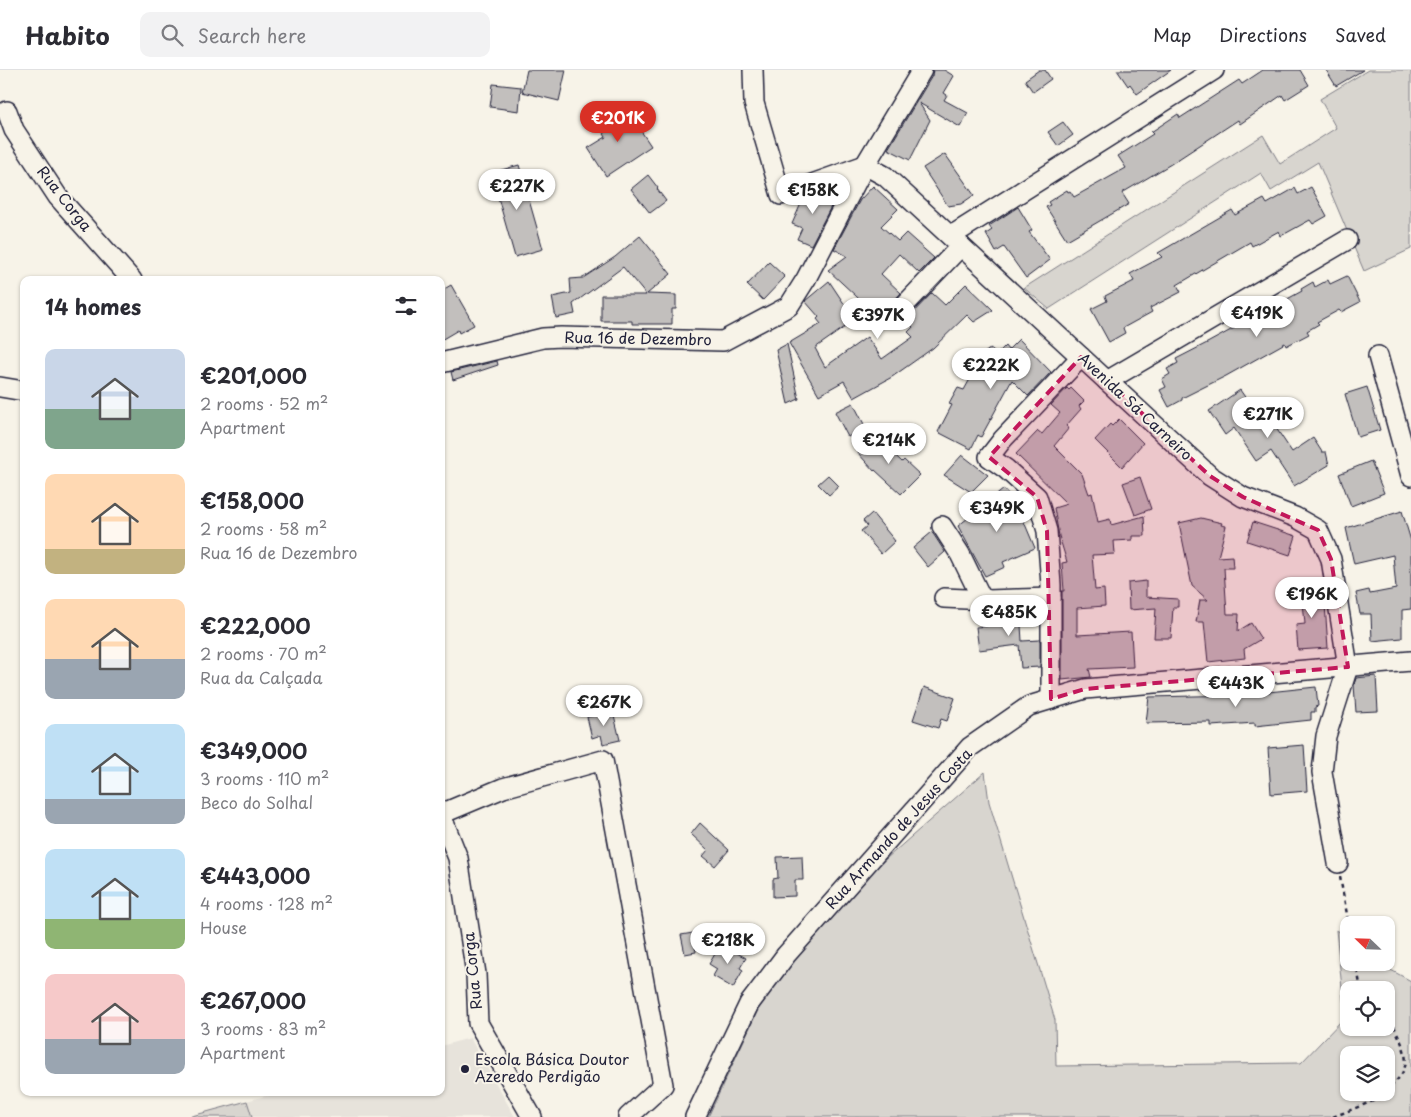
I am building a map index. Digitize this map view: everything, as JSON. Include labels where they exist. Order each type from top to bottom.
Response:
[{"type":"street","points":[[753,70],[754,103],[781,195],[865,165]]},
{"type":"street","name":"Rua 16 de Dezembro","points":[[445,362],[544,338],[561,336],[723,341],[789,306],[806,279],[865,165],[922,70]]},
{"type":"street","points":[[898,313],[956,241],[1214,70]]},
{"type":"street","name":"Rua Corga","points":[[7,111],[14,130],[58,197],[128,276]]},
{"type":"street","name":"Avenida Sá Carneiro","points":[[865,165],[885,176],[1210,476],[1244,497],[1295,517],[1318,530],[1331,559],[1348,666]]},
{"type":"street","points":[[1107,381],[1347,240]]},
{"type":"street","points":[[1378,356],[1405,434],[1411,476]]},
{"type":"street","points":[[1051,699],[1051,598],[1047,531],[1037,497],[1006,469],[989,457],[1081,357]]},
{"type":"street","points":[[0,387],[20,390]]},
{"type":"street","points":[[942,526],[960,554],[981,597],[988,600]]},
{"type":"street","points":[[944,598],[988,600],[1051,598]]},
{"type":"street","name":"Rua Armando de Jesus Costa","points":[[695,1117],[749,1004],[786,955],[970,747],[1029,706],[1085,689],[1411,662]]},
{"type":"street","points":[[1338,863],[1322,772],[1326,736],[1348,666]]},
{"type":"street","points":[[445,812],[502,788],[603,760],[663,1085],[628,1117]]},
{"type":"street","name":"Rua Corga","points":[[445,824],[458,858],[476,974],[478,1022],[532,1117]]},
{"type":"path","points":[[1338,863],[1347,916]]},
{"type":"path","points":[[1395,1030],[1406,1052],[1406,1065],[1399,1080],[1395,1084]]},
{"type":"path","points":[[1333,1117],[1373,1101]]},
{"type":"highlighted area","points":[[1081,357],[1210,476],[1243,497],[1318,530],[1331,559],[1348,667],[1085,689],[1051,699],[1047,531],[1037,497],[989,457]]},
{"type":"shaded area","points":[[1368,70],[1411,70],[1411,249],[1364,271],[1318,162],[1271,191],[1261,173],[1049,309],[1024,288],[1263,135],[1280,164],[1336,128],[1320,99]]},
{"type":"shaded area","points":[[985,772],[989,802],[1055,1020],[1056,1066],[1301,1063],[1340,1022],[1340,1036],[1395,1036],[1395,981],[1341,981],[1340,971],[1393,971],[1411,981],[1411,1117],[708,1117],[758,1010],[822,915]]},
{"type":"shaded area","points":[[1336,930],[1340,933],[1340,969]]},
{"type":"shaded area","name":"Escola Básica Doutor Azeredo Perdigão","points":[[470,1038],[515,1117],[188,1117],[265,1096],[445,1096],[445,1045]]},
{"type":"shaded area","points":[[247,1101],[252,1117],[188,1117]]},
{"type":"building","points":[[527,70],[566,70],[559,101],[522,92]]},
{"type":"building","points":[[933,70],[944,70],[954,76],[944,93],[947,95],[944,100],[968,113],[960,127],[919,103],[930,120],[910,160],[888,149],[932,76]]},
{"type":"building","points":[[1039,70],[1045,70],[1051,79],[1033,92],[1025,80]]},
{"type":"building","points":[[1117,70],[1171,70],[1137,94],[1130,84],[1128,86]]},
{"type":"building","points":[[1263,70],[1300,70],[1309,85],[1285,100],[1282,95],[1240,124],[1238,120],[1171,164],[1122,193],[1129,204],[1067,240],[1046,207],[1050,205],[1048,202],[1067,190],[1074,197],[1126,168],[1118,156],[1153,134],[1151,132],[1178,114],[1180,118],[1239,80],[1242,84]]},
{"type":"building","points":[[1326,70],[1363,70],[1336,86]]},
{"type":"building","points":[[493,84],[521,87],[519,111],[490,107]]},
{"type":"building","points":[[622,112],[629,122],[633,119],[651,146],[606,176],[588,148],[606,137],[597,123],[611,114],[614,118]]},
{"type":"building","points":[[1063,122],[1073,135],[1058,146],[1048,132]]},
{"type":"building","points":[[945,154],[974,195],[961,204],[948,206],[923,168]]},
{"type":"building","points":[[519,165],[543,249],[515,257],[491,173]]},
{"type":"building","points":[[648,175],[666,201],[650,213],[631,189]]},
{"type":"building","points":[[873,186],[898,209],[881,226],[898,241],[906,233],[934,258],[919,273],[899,254],[881,274],[901,293],[890,305],[886,300],[871,310],[828,270],[847,256],[834,249],[860,200]]},
{"type":"building","points":[[1311,187],[1327,216],[1313,224],[1310,220],[1281,236],[1279,231],[1252,246],[1250,242],[1177,285],[1181,292],[1150,308],[1152,312],[1123,328],[1125,333],[1109,342],[1091,309],[1107,301],[1105,296],[1134,281],[1130,274],[1162,257],[1158,253],[1232,210],[1235,215],[1264,199],[1267,204],[1295,188],[1298,194]]},
{"type":"building","points":[[832,189],[836,191],[835,194],[837,195],[811,245],[797,239],[802,228],[792,224],[803,199]]},
{"type":"building","points":[[1018,207],[1032,230],[1029,232],[1050,260],[1026,278],[1004,247],[996,252],[986,234],[992,230],[989,226]]},
{"type":"building","points":[[640,236],[671,274],[647,294],[676,295],[676,309],[672,309],[672,324],[632,324],[632,321],[601,321],[601,295],[646,295],[623,267],[573,304],[575,314],[556,318],[552,297],[571,293],[570,279],[583,278],[615,257]]},
{"type":"building","points":[[769,262],[785,277],[763,300],[747,285]]},
{"type":"building","points":[[1347,276],[1360,302],[1341,312],[1339,310],[1317,322],[1319,324],[1307,331],[1309,334],[1286,346],[1285,343],[1182,398],[1182,400],[1169,407],[1160,390],[1166,387],[1162,379],[1170,374],[1167,369],[1178,363],[1176,359],[1302,291],[1301,289],[1313,282],[1315,287],[1328,280],[1330,284]]},
{"type":"building","points":[[829,281],[855,320],[815,348],[825,367],[867,337],[882,359],[913,337],[908,332],[913,327],[906,320],[932,293],[945,305],[966,284],[993,310],[974,322],[967,315],[933,348],[892,377],[854,398],[844,381],[819,395],[789,343],[821,324],[817,319],[819,317],[805,301]]},
{"type":"building","points":[[451,285],[474,325],[459,333],[458,330],[445,338],[445,289]]},
{"type":"building","points":[[1019,339],[1051,372],[1028,396],[1012,380],[981,437],[978,435],[971,449],[938,432],[952,405],[949,404],[958,388],[964,390],[975,370],[968,365],[991,348],[996,355],[1005,346],[1008,350]]},
{"type":"building","points":[[787,344],[799,399],[788,404],[776,350]]},
{"type":"building","points":[[497,361],[498,365],[453,380],[451,372]]},
{"type":"building","points":[[1367,387],[1380,430],[1358,437],[1345,394]]},
{"type":"building","points":[[1067,388],[1069,390],[1071,388],[1084,401],[1079,406],[1081,409],[1066,426],[1069,428],[1054,446],[1082,474],[1089,494],[1092,493],[1098,522],[1110,519],[1111,525],[1144,516],[1145,536],[1132,536],[1132,540],[1114,541],[1115,554],[1092,555],[1095,590],[1104,589],[1105,606],[1077,608],[1077,635],[1131,632],[1133,667],[1089,669],[1091,677],[1062,680],[1062,591],[1064,591],[1062,563],[1067,562],[1059,536],[1054,508],[1067,504],[1016,454],[1038,431],[1042,434],[1060,413],[1051,405]]},
{"type":"building","points":[[1240,390],[1263,423],[1270,419],[1292,452],[1313,438],[1322,452],[1326,452],[1329,465],[1294,486],[1271,451],[1256,461],[1234,428],[1225,435],[1209,411]]},
{"type":"building","points":[[853,403],[866,428],[848,437],[835,412]]},
{"type":"building","points":[[1119,419],[1143,443],[1122,467],[1095,440],[1110,424],[1112,426]]},
{"type":"building","points":[[875,436],[902,462],[904,460],[920,475],[901,494],[874,471],[858,453]]},
{"type":"building","points":[[962,455],[988,475],[971,492],[944,475]]},
{"type":"building","points":[[1371,461],[1384,493],[1351,506],[1339,474]]},
{"type":"building","points":[[828,475],[839,486],[829,495],[818,484]]},
{"type":"building","points":[[1140,477],[1151,509],[1135,515],[1123,483]]},
{"type":"building","points":[[1004,489],[1025,515],[1022,517],[1035,548],[1003,562],[1005,567],[985,576],[958,526]]},
{"type":"building","points":[[1402,511],[1411,541],[1411,609],[1402,610],[1402,638],[1372,641],[1371,614],[1360,614],[1356,593],[1369,590],[1370,594],[1396,589],[1393,555],[1354,564],[1346,528]]},
{"type":"building","points":[[872,513],[895,541],[881,554],[861,531],[867,526],[863,521]]},
{"type":"building","points":[[1201,518],[1222,523],[1221,525],[1226,526],[1218,557],[1232,556],[1233,568],[1224,568],[1227,614],[1239,614],[1238,631],[1251,623],[1261,639],[1244,649],[1245,658],[1208,662],[1204,622],[1196,622],[1200,600],[1208,600],[1192,586],[1179,523]]},
{"type":"building","points":[[1253,522],[1296,536],[1290,555],[1247,541]]},
{"type":"building","points":[[932,532],[945,552],[928,567],[913,548]]},
{"type":"building","points":[[1146,581],[1146,597],[1178,599],[1178,607],[1173,607],[1171,638],[1154,638],[1156,608],[1129,610],[1128,583]]},
{"type":"building","points":[[1306,588],[1306,591],[1324,589],[1328,648],[1298,650],[1296,625],[1305,624],[1303,602],[1292,603],[1291,589]]},
{"type":"building","points":[[1020,610],[1022,641],[1040,640],[1040,667],[1021,668],[1019,645],[979,650],[976,627],[987,626],[988,611]]},
{"type":"building","points":[[1376,676],[1378,711],[1356,712],[1354,685],[1356,678]]},
{"type":"building","points":[[924,687],[955,698],[947,721],[941,719],[938,728],[913,720]]},
{"type":"building","points":[[1316,687],[1318,706],[1315,707],[1315,712],[1311,712],[1311,720],[1255,726],[1255,723],[1211,726],[1211,722],[1146,723],[1149,697],[1240,695]]},
{"type":"building","points":[[613,711],[620,740],[603,744],[601,735],[592,738],[587,717]]},
{"type":"building","points":[[1304,745],[1307,791],[1271,794],[1268,748]]},
{"type":"building","points":[[700,823],[729,850],[715,866],[703,856],[708,850],[691,834]]},
{"type":"building","points":[[802,856],[803,880],[795,880],[795,896],[773,897],[773,879],[778,878],[777,857]]},
{"type":"building","points":[[693,933],[696,952],[685,954],[681,935]]},
{"type":"building","points":[[721,944],[746,958],[740,968],[743,970],[733,988],[713,976],[717,969],[709,964]]},
{"type":"place","name":"Escola Básica Doutor Azeredo Perdigão","points":[[465,1069]]}]
